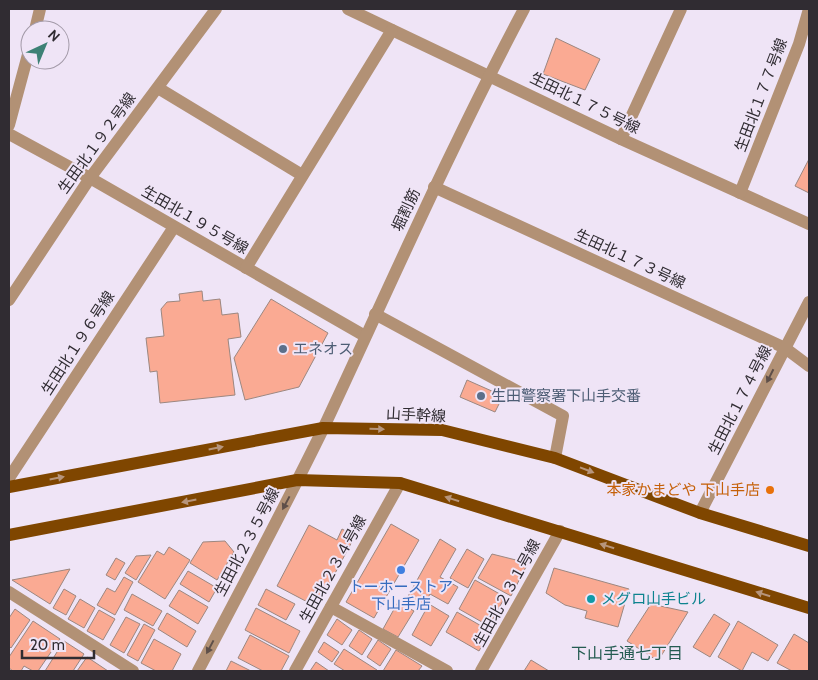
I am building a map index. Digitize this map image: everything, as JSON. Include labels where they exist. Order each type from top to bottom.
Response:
[{"type":"main road","name":"山手幹線","points":[[9,487],[323,428],[442,430],[555,458],[700,513],[809,546]]},
{"type":"main road","points":[[9,535],[297,480],[400,484],[809,608]]},
{"type":"street","name":"生田北１９２号線","points":[[9,300],[90,178],[216,9]]},
{"type":"street","name":"生田北１７５号線","points":[[348,9],[621,139],[809,224]]},
{"type":"street","name":"堀割筋","points":[[323,428],[434,187],[524,9]]},
{"type":"street","points":[[621,139],[681,9]]},
{"type":"street","name":"生田北１７７号線","points":[[740,193],[799,44],[809,9]]},
{"type":"street","points":[[246,268],[392,30]]},
{"type":"street","points":[[9,126],[24,70]]},
{"type":"street","points":[[158,88],[302,175]]},
{"type":"street","name":"生田北１９５号線","points":[[9,134],[90,178],[365,336]]},
{"type":"street","name":"生田北１７３号線","points":[[434,187],[785,348],[809,366]]},
{"type":"street","name":"生田北１９６号線","points":[[9,478],[174,227]]},
{"type":"street","name":"生田北１７４号線","points":[[700,513],[809,302]]},
{"type":"street","points":[[375,314],[563,416],[555,458]]},
{"type":"street","name":"生田北２３５号線","points":[[198,671],[323,428]]},
{"type":"street","name":"生田北２３４号線","points":[[295,671],[400,484]]},
{"type":"street","name":"生田北２３１号線","points":[[481,671],[560,532]]},
{"type":"street","points":[[9,592],[133,671]]},
{"type":"street","points":[[331,607],[447,671]]},
{"type":"building","points":[[556,38],[600,59],[585,90],[543,74]]},
{"type":"building","points":[[809,159],[809,193],[795,186]]},
{"type":"building","points":[[202,291],[203,301],[220,299],[222,315],[238,313],[241,337],[228,339],[235,395],[160,403],[157,371],[150,372],[146,338],[164,336],[161,309],[167,302],[180,301],[179,294]]},
{"type":"building","points":[[271,299],[328,333],[299,387],[245,400],[234,358]]},
{"type":"building","name":"生田警察署下山手交番","points":[[467,380],[503,396],[495,412],[460,397]]},
{"type":"building","points":[[391,524],[419,540],[374,618],[346,602]]},
{"type":"building","points":[[309,525],[337,540],[342,529],[355,536],[317,607],[277,586]]},
{"type":"building","points":[[440,539],[456,549],[440,577],[458,587],[448,604],[430,594],[422,609],[406,600]]},
{"type":"building","points":[[225,541],[234,552],[217,580],[190,563],[203,542]]},
{"type":"building","points":[[169,547],[190,560],[165,599],[138,582],[157,551],[164,555]]},
{"type":"building","points":[[467,549],[484,559],[468,588],[450,578]]},
{"type":"building","points":[[492,554],[528,563],[511,596],[478,578]]},
{"type":"building","points":[[151,555],[136,580],[125,573],[136,556]]},
{"type":"building","points":[[116,558],[125,563],[115,580],[106,575]]},
{"type":"building","name":"メグロ山手ビル","points":[[554,568],[629,589],[618,627],[585,618],[587,611],[565,605],[546,593]]},
{"type":"building","points":[[70,569],[50,604],[12,580]]},
{"type":"building","points":[[188,571],[217,588],[209,602],[180,584]]},
{"type":"building","points":[[124,577],[133,582],[115,615],[97,605],[107,588],[115,592]]},
{"type":"building","points":[[475,580],[505,597],[489,626],[459,609]]},
{"type":"building","points":[[64,589],[76,596],[66,615],[53,608]]},
{"type":"building","points":[[266,589],[295,604],[286,620],[258,605]]},
{"type":"building","points":[[179,590],[208,607],[198,624],[169,606]]},
{"type":"building","points":[[132,594],[162,611],[153,626],[124,610]]},
{"type":"building","points":[[80,599],[95,608],[84,628],[68,619]]},
{"type":"building","points":[[398,602],[414,611],[398,637],[383,629]]},
{"type":"building","points":[[429,604],[449,616],[431,646],[412,635]]},
{"type":"building","points":[[651,604],[688,612],[658,661],[627,641]]},
{"type":"building","points":[[256,608],[300,631],[289,653],[245,630]]},
{"type":"building","points":[[15,609],[30,620],[11,648],[9,646],[9,618]]},
{"type":"building","points":[[99,610],[115,619],[103,640],[87,631]]},
{"type":"building","points":[[457,612],[490,631],[479,651],[446,632]]},
{"type":"building","points":[[167,613],[196,631],[187,647],[158,629]]},
{"type":"building","points":[[714,614],[730,624],[710,657],[693,647]]},
{"type":"building","points":[[126,617],[140,624],[124,653],[110,645]]},
{"type":"building","points":[[337,619],[352,630],[342,645],[327,635]]},
{"type":"building","points":[[33,621],[60,639],[38,671],[33,671],[24,666],[21,671],[13,671],[9,668],[9,657]]},
{"type":"building","points":[[738,621],[778,645],[768,661],[752,652],[742,671],[718,657]]},
{"type":"building","points":[[144,624],[155,630],[138,661],[127,655]]},
{"type":"building","points":[[359,630],[372,639],[362,655],[349,646]]},
{"type":"building","points":[[794,634],[809,643],[809,671],[792,671],[777,663]]},
{"type":"building","points":[[250,635],[289,656],[281,671],[263,671],[238,658]]},
{"type":"building","points":[[154,639],[181,654],[172,671],[156,671],[141,663]]},
{"type":"building","points":[[378,640],[391,649],[380,666],[367,657]]},
{"type":"building","points":[[64,641],[84,654],[73,671],[45,671]]},
{"type":"building","points":[[324,642],[339,652],[332,662],[318,652]]},
{"type":"building","points":[[344,649],[377,671],[345,671],[334,664]]},
{"type":"building","points":[[396,650],[422,666],[418,671],[383,671]]},
{"type":"building","points":[[87,657],[108,671],[77,671]]},
{"type":"building","points":[[531,660],[549,671],[524,671]]},
{"type":"building","points":[[231,661],[251,671],[226,671]]},
{"type":"building","points":[[316,662],[329,671],[310,671]]},
{"type":"place","name":"エネオス","points":[[283,349]]},
{"type":"place","name":"生田警察署下山手交番","points":[[481,396]]},
{"type":"place","name":"本家かまどや 下山手店","points":[[770,490]]},
{"type":"place","name":"トーホーストア 下山手店","points":[[401,570]]},
{"type":"place","name":"メグロ山手ビル","points":[[591,599]]},
{"type":"district","name":"下山手通七丁目","points":[[627,653]]}]
